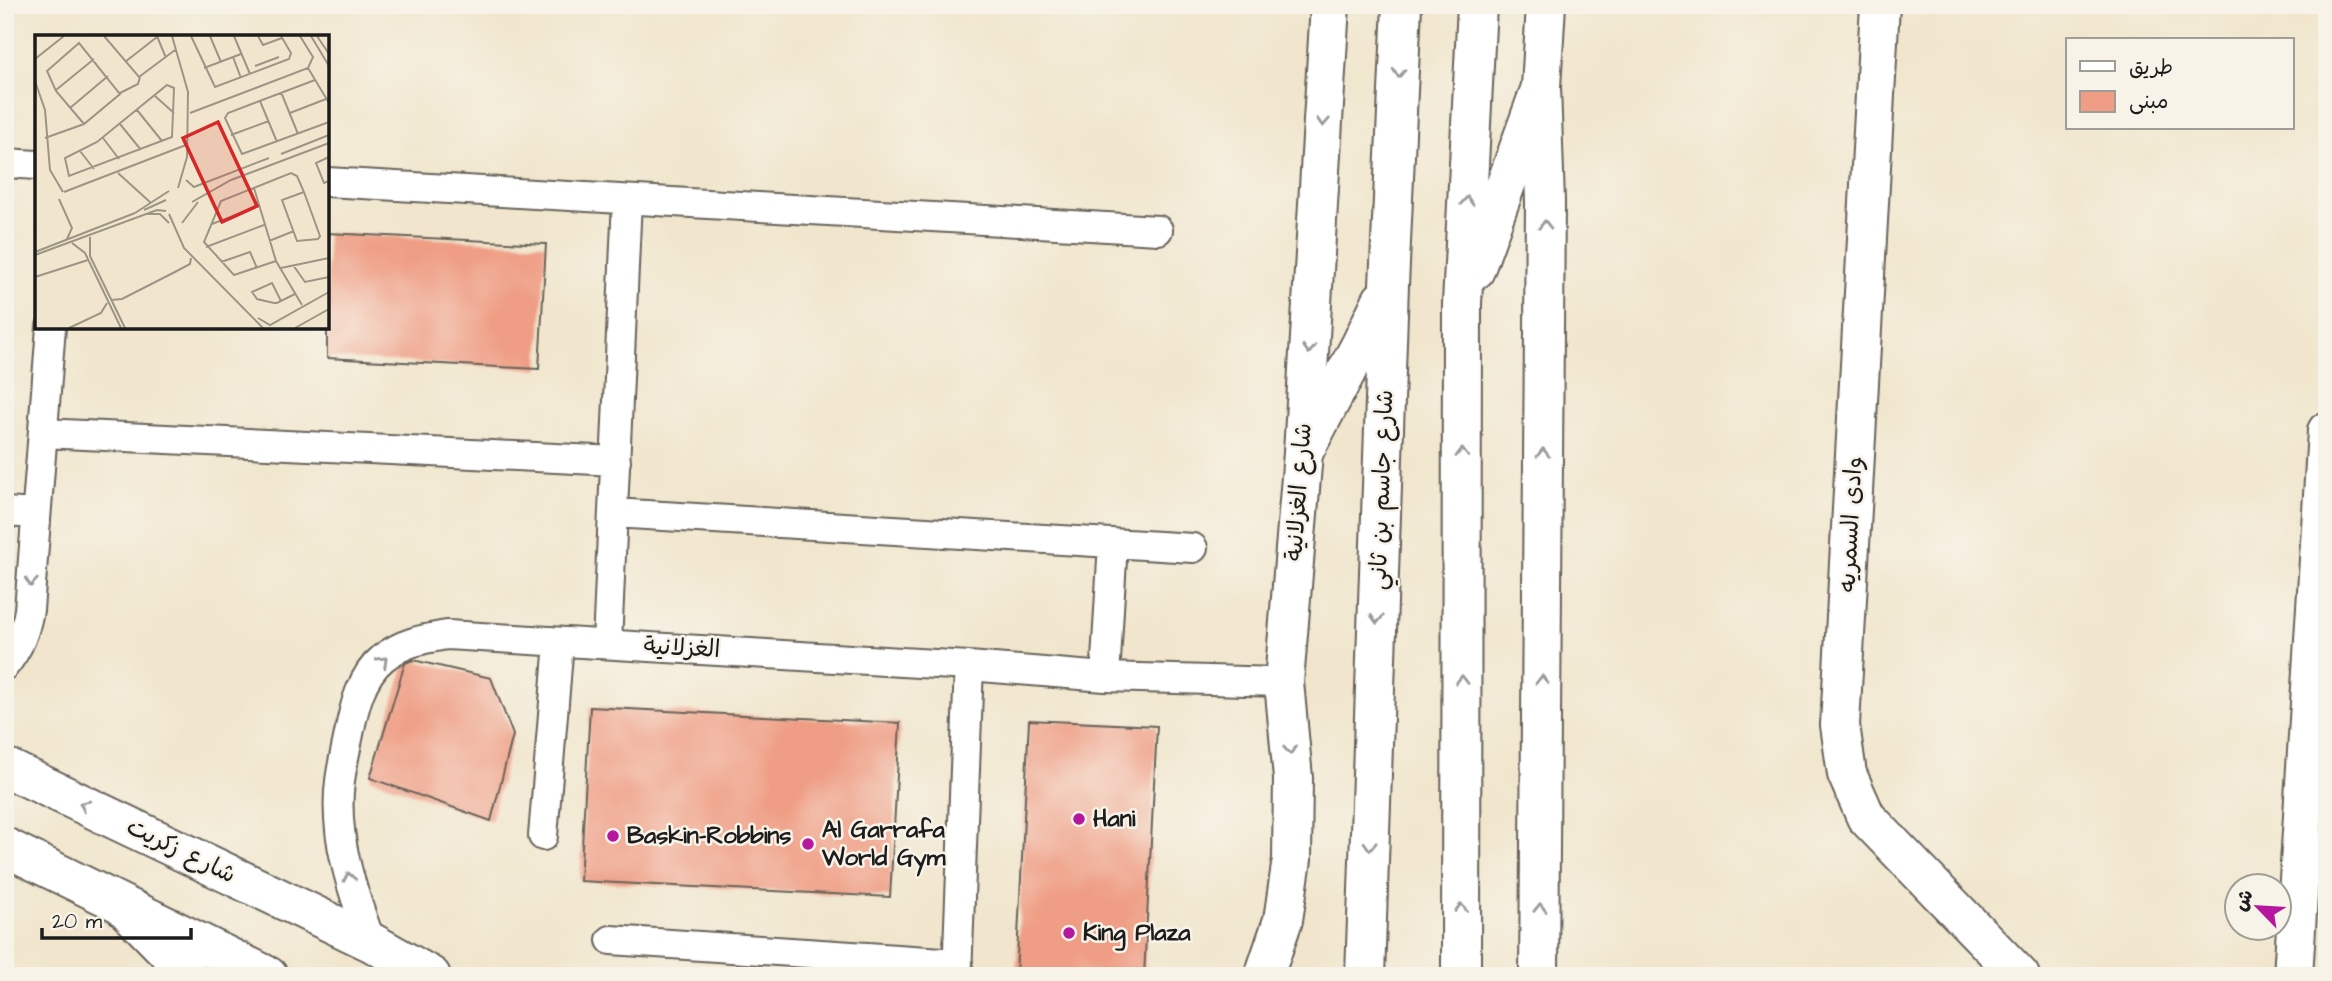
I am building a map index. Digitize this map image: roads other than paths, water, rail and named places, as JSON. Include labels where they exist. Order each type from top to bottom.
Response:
[{"type":"street","name":"شارع الغزلانية","points":[[1264,976],[1283,920],[1292,859],[1293,778],[1284,682],[1303,453],[1331,5]]},
{"type":"street","name":"شارع جاسم بن ثاني","points":[[1365,976],[1388,285],[1402,5]]},
{"type":"street","points":[[1461,976],[1462,304],[1477,5]]},
{"type":"street","points":[[1539,976],[1545,202],[1541,87],[1546,5]]},
{"type":"street","name":"وادى السمريه","points":[[1880,5],[1840,725],[1847,774],[1866,817],[2020,976]]},
{"type":"street","points":[[1462,304],[1541,87]]},
{"type":"street","points":[[1303,453],[1361,344],[1388,285]]},
{"type":"street","points":[[2293,976],[2327,431]]},
{"type":"street","name":"شارع زكريت","points":[[5,767],[371,942],[431,976]]},
{"type":"street","points":[[5,847],[268,976]]},
{"type":"street","points":[[116,900],[167,950],[188,976]]},
{"type":"lane","points":[[5,163],[35,165]]},
{"type":"lane","points":[[329,182],[1158,230]]},
{"type":"lane","points":[[607,644],[627,200]]},
{"type":"lane","points":[[5,665],[17,651],[25,632],[29,610],[51,329]]},
{"type":"lane","points":[[43,433],[616,461]]},
{"type":"lane","points":[[5,512],[36,514]]},
{"type":"lane","points":[[613,513],[1193,548]]},
{"type":"lane","points":[[1105,677],[1113,543]]},
{"type":"lane","name":"الغزلانية","points":[[371,942],[349,884],[340,818],[340,782],[351,721],[361,687],[382,658],[412,640],[447,635],[969,666],[1105,677],[1284,682]]},
{"type":"lane","points":[[543,836],[559,642]]},
{"type":"lane","points":[[611,940],[957,969],[969,666]]},
{"type":"place","name":"Hani","points":[[1079,819]]},
{"type":"place","name":"Baskin-Robbins","points":[[613,836]]},
{"type":"place","name":"Al Garrafa World Gym","points":[[808,844]]},
{"type":"place","name":"King Plaza","points":[[1069,933]]}]
